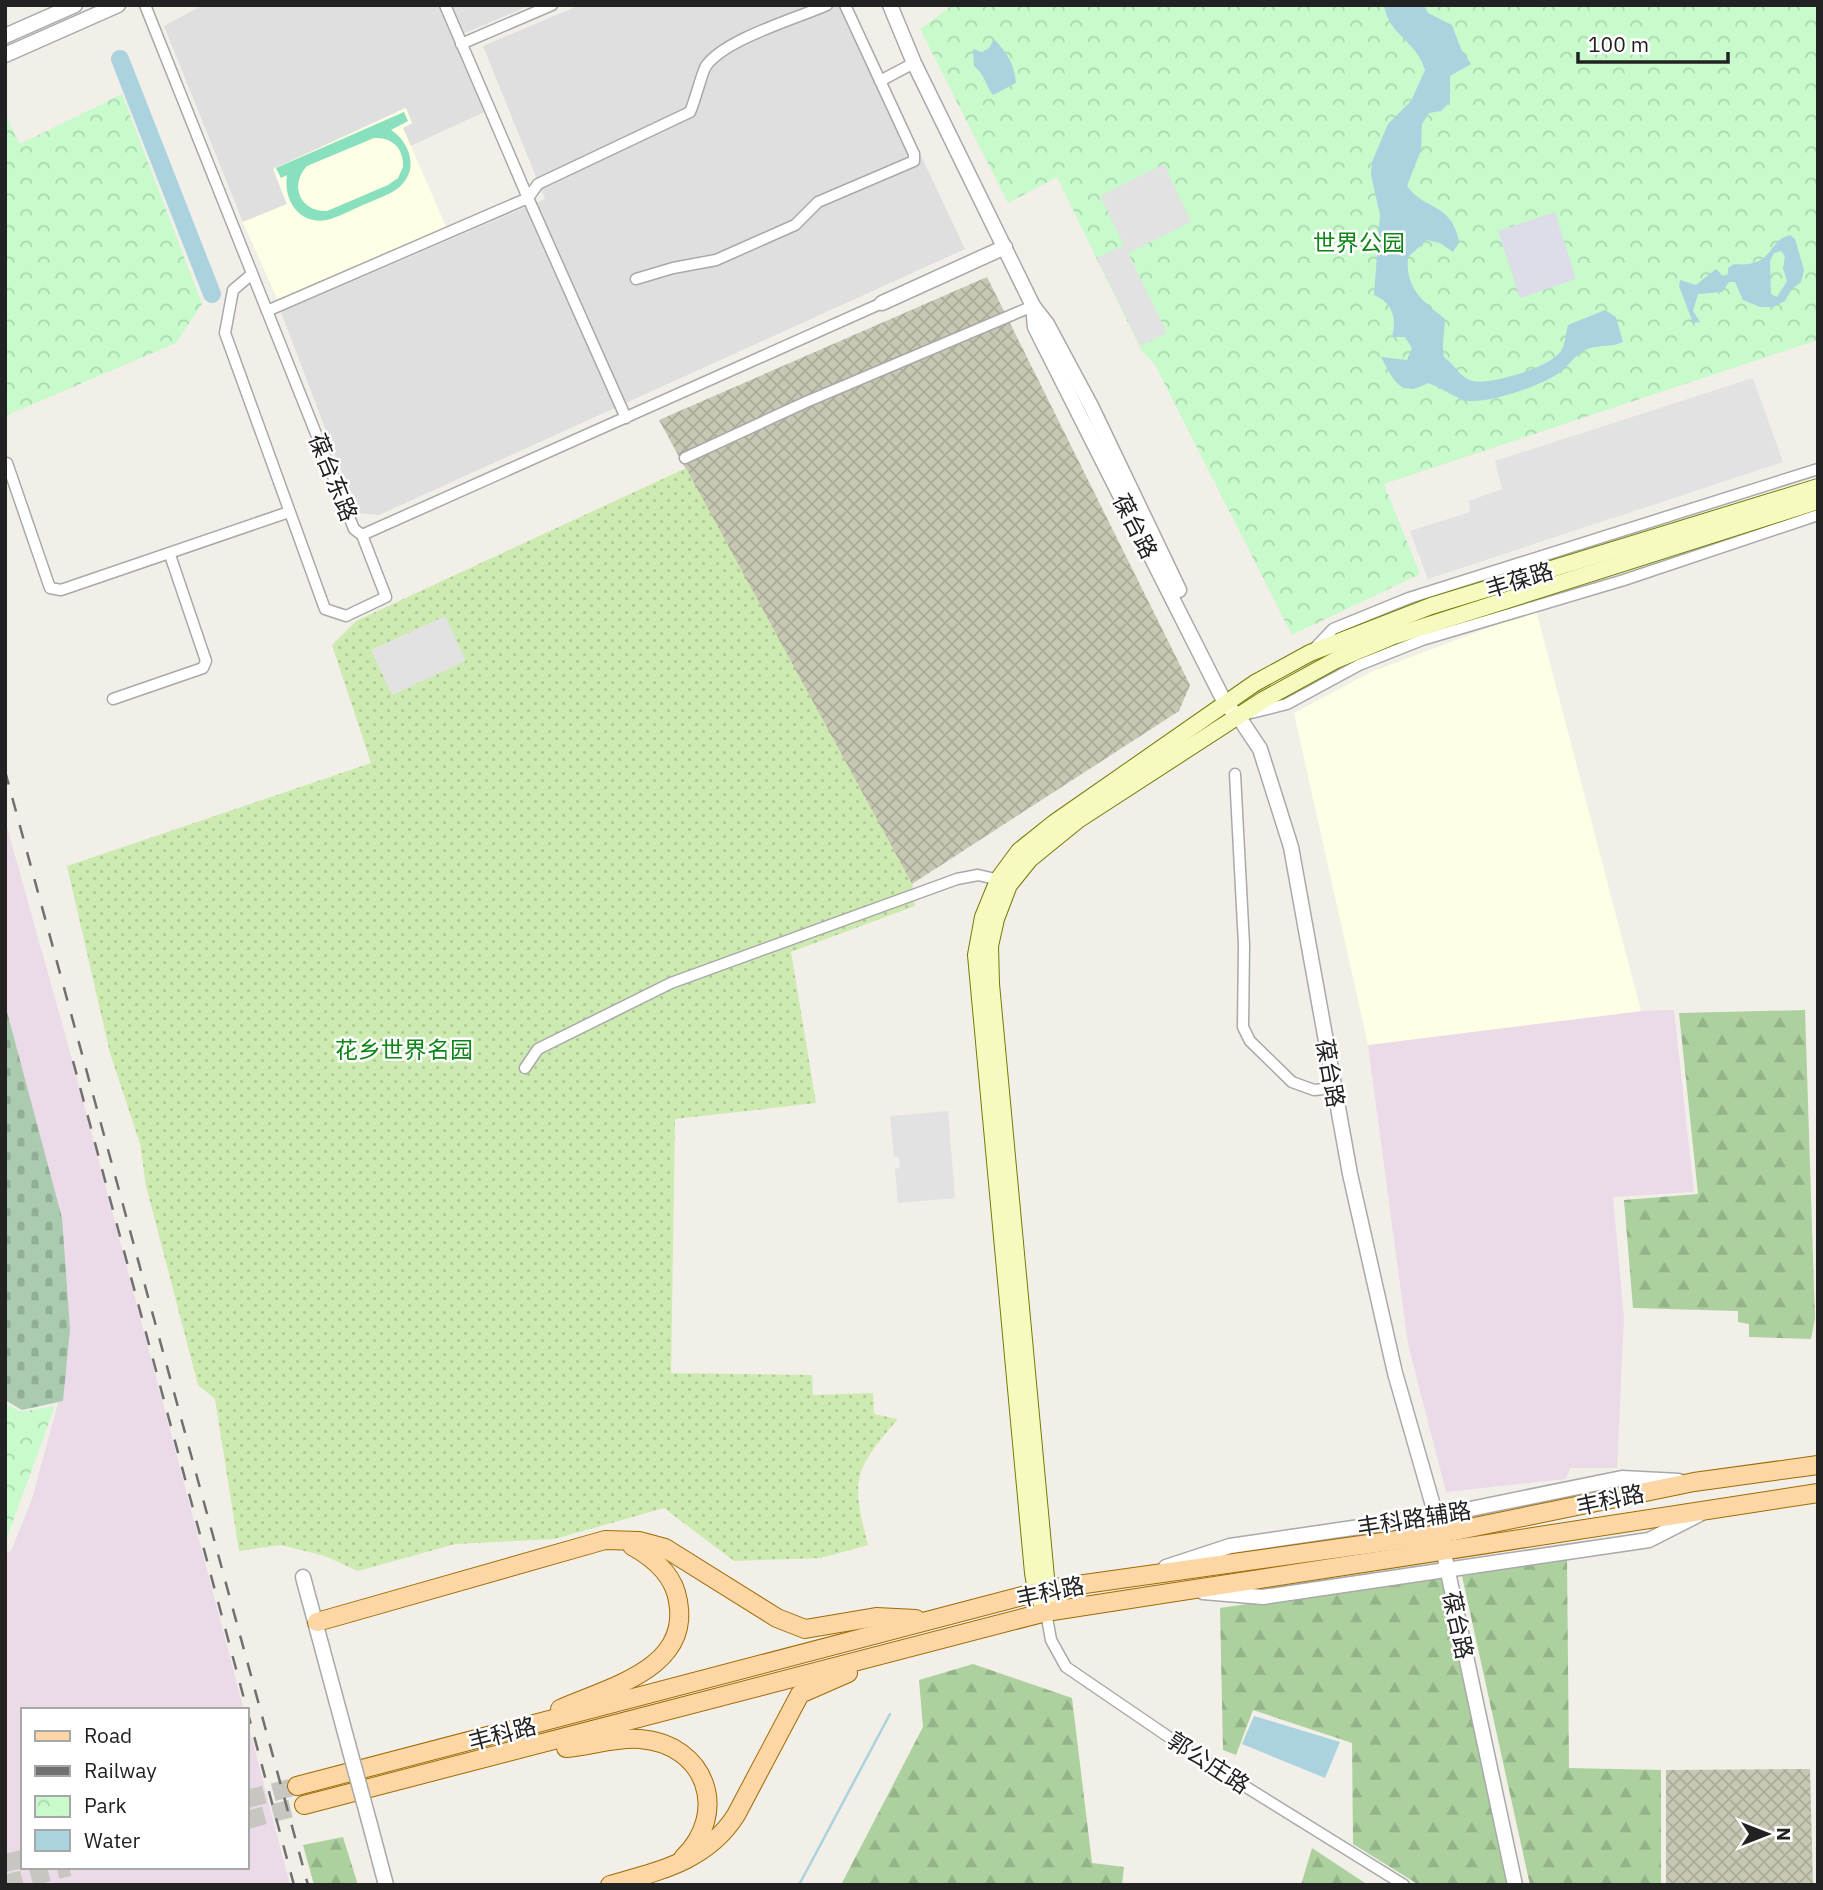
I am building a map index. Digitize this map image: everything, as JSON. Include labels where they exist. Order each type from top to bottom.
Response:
[{"type":"main road","name":"丰葆路","points":[[1232,707],[1255,683],[1310,653],[1431,606],[1818,486]]},
{"type":"main road","name":"丰葆路","points":[[1232,707],[1391,637],[1818,501]]},
{"type":"main road","points":[[1046,1612],[976,955],[983,917],[1004,882],[1030,859],[1078,820],[1232,707]]},
{"type":"main road","name":"丰科路","points":[[297,1786],[1042,1590],[1694,1482],[1818,1465]]},
{"type":"main road","name":"丰科路","points":[[304,1805],[1046,1612],[1181,1591],[1446,1561],[1712,1508],[1818,1493]]},
{"type":"main road","points":[[317,1622],[605,1540],[639,1541],[665,1548],[777,1618],[805,1629],[876,1617],[933,1619]]},
{"type":"main road","points":[[512,1731],[646,1671],[669,1653],[681,1616],[677,1595],[668,1575],[652,1557],[632,1546],[605,1540]]},
{"type":"main road","points":[[610,1885],[674,1867],[707,1849],[726,1831],[800,1694],[892,1652]]},
{"type":"main road","points":[[513,1752],[640,1738],[680,1749],[694,1766],[705,1787],[709,1810],[706,1827],[694,1847],[674,1867]]},
{"type":"street","points":[[5,36],[75,5]]},
{"type":"street","points":[[5,55],[118,5]]},
{"type":"street","name":"葆台东路","points":[[145,5],[354,529],[362,535],[882,303]]},
{"type":"street","points":[[444,5],[626,418]]},
{"type":"street","points":[[461,44],[552,5]]},
{"type":"street","points":[[267,311],[527,198],[538,184],[690,112],[700,91],[705,68],[724,49],[827,5]]},
{"type":"street","points":[[636,279],[673,268],[716,260],[795,225],[818,202],[914,161],[914,154],[845,5]]},
{"type":"street","name":"葆台路","points":[[890,5],[914,63],[1032,306],[1047,324],[1091,406],[1232,707],[1260,750],[1291,846],[1350,1174],[1395,1373],[1438,1525],[1515,1885]]},
{"type":"street","points":[[880,80],[914,63]]},
{"type":"street","points":[[882,303],[1005,247]]},
{"type":"street","points":[[252,274],[233,290],[225,333],[325,609],[346,616],[386,597],[362,535]]},
{"type":"street","points":[[685,458],[806,401],[1032,306]]},
{"type":"street","points":[[7,463],[50,588],[61,590],[170,555],[289,512]]},
{"type":"street","points":[[1310,653],[1333,629],[1398,601],[1818,469]]},
{"type":"street","points":[[1232,707],[1287,704],[1339,675],[1413,643],[1624,580],[1818,515]]},
{"type":"street","points":[[113,699],[203,668],[206,661],[170,555]]},
{"type":"street","points":[[1235,774],[1244,945],[1243,1027],[1250,1041],[1292,1083],[1314,1090],[1334,1088]]},
{"type":"street","points":[[525,1068],[538,1049],[671,983],[957,879],[978,876],[1004,882]]},
{"type":"street","points":[[303,1577],[386,1885]]},
{"type":"street","name":"郭公庄路","points":[[1046,1612],[1051,1640],[1066,1667],[1201,1759],[1405,1885]]},
{"type":"shaded area","points":[[203,5],[531,5],[453,38],[484,112],[411,146],[402,128],[412,123],[405,108],[274,170],[287,204],[243,222],[164,26]]},
{"type":"shaded area","points":[[580,5],[850,5],[965,249],[379,515],[357,513],[281,312],[545,199],[483,46]]},
{"type":"shaded area","points":[[406,108],[412,123],[403,128],[447,229],[279,303],[243,222],[287,204],[273,169]]},
{"type":"shaded area","points":[[1164,164],[1191,222],[1128,253],[1167,333],[1140,346],[1097,258],[1124,245],[1100,196]]},
{"type":"shaded area","points":[[1555,212],[1576,279],[1520,298],[1498,231]]},
{"type":"shaded area","points":[[987,277],[1190,685],[1179,711],[912,884],[659,420]]},
{"type":"shaded area","points":[[1753,378],[1783,462],[1428,579],[1410,531],[1470,512],[1469,501],[1502,489],[1495,461]]},
{"type":"shaded area","points":[[1536,610],[1641,1011],[1368,1045],[1294,713],[1371,672]]},
{"type":"shaded area","points":[[445,616],[466,661],[392,695],[371,650]]},
{"type":"shaded area","points":[[5,820],[70,1052],[243,1708],[21,1708],[21,1869],[248,1869],[248,1723],[290,1885],[5,1885],[5,1553],[11,1551],[32,1499],[58,1403],[67,1301],[60,1216],[5,1003]]},
{"type":"shaded area","points":[[1674,1010],[1694,1192],[1613,1197],[1624,1318],[1617,1468],[1570,1468],[1566,1479],[1446,1492],[1408,1344],[1368,1045],[1641,1011]]},
{"type":"shaded area","points":[[948,1111],[955,1198],[898,1203],[895,1169],[900,1168],[899,1157],[894,1157],[890,1116]]},
{"type":"shaded area","points":[[1810,1769],[1813,1885],[1666,1885],[1666,1770]]},
{"type":"green space","name":"世界公园","points":[[953,5],[1818,5],[1818,340],[1384,484],[1420,574],[1292,635],[1155,365],[1141,350],[1057,177],[1008,203],[920,29]]},
{"type":"green space","points":[[122,94],[202,304],[176,343],[5,416],[5,114],[20,144]]},
{"type":"green space","points":[[404,112],[408,121],[391,130],[404,142],[410,158],[409,174],[404,182],[389,194],[332,219],[317,221],[301,215],[291,202],[286,184],[287,175],[281,178],[276,168]],"holes":[[[374,138],[381,138],[396,145],[402,155],[403,167],[398,178],[388,185],[327,211],[310,207],[304,202],[298,189],[302,173],[307,166]]]},
{"type":"green space","name":"花乡世界名园","points":[[686,468],[912,884],[915,906],[791,952],[816,1103],[675,1119],[671,1373],[812,1375],[813,1395],[873,1393],[874,1414],[898,1419],[872,1451],[860,1477],[859,1505],[868,1545],[821,1558],[734,1561],[664,1508],[555,1539],[455,1544],[358,1571],[325,1556],[281,1545],[239,1551],[215,1399],[198,1385],[146,1186],[140,1144],[110,1053],[67,866],[371,763],[332,645],[356,621]]},
{"type":"green space","points":[[5,1004],[62,1218],[70,1329],[63,1401],[22,1410],[5,1400]]},
{"type":"green space","points":[[1805,1010],[1815,1319],[1811,1339],[1749,1337],[1749,1324],[1738,1322],[1738,1311],[1633,1308],[1624,1200],[1698,1194],[1679,1013]]},
{"type":"green space","points":[[5,1403],[20,1412],[55,1406],[5,1543]]},
{"type":"green space","points":[[1567,1558],[1569,1768],[1661,1770],[1661,1885],[1530,1885],[1462,1576]]},
{"type":"green space","points":[[1443,1575],[1509,1885],[1419,1885],[1353,1844],[1352,1743],[1253,1710],[1236,1755],[1223,1750],[1220,1608]]},
{"type":"green space","points":[[973,1664],[1072,1698],[1092,1863],[1124,1867],[1122,1885],[841,1885],[923,1727],[919,1680]]},
{"type":"green space","points":[[343,1837],[358,1885],[314,1885],[303,1845]]},
{"type":"green space","points":[[1312,1848],[1368,1885],[1301,1885]]},
{"type":"water","points":[[1384,5],[1424,5],[1428,13],[1452,25],[1461,49],[1471,64],[1450,76],[1450,102],[1441,111],[1429,113],[1422,124],[1421,150],[1407,186],[1450,219],[1459,241],[1453,252],[1440,243],[1427,240],[1408,257],[1412,285],[1422,300],[1445,319],[1444,357],[1461,374],[1473,381],[1482,382],[1520,374],[1546,363],[1561,351],[1568,325],[1605,310],[1616,317],[1623,342],[1587,349],[1551,378],[1496,398],[1470,401],[1428,383],[1411,389],[1404,388],[1394,379],[1381,357],[1407,360],[1412,348],[1405,337],[1392,337],[1392,312],[1386,302],[1374,295],[1380,215],[1371,175],[1372,162],[1388,124],[1411,101],[1425,70],[1416,52],[1391,24]]},
{"type":"water","points":[[994,39],[1009,59],[1016,83],[993,95],[974,66],[973,49],[982,52],[989,48]]},
{"type":"water","points":[[1790,235],[1795,239],[1804,270],[1801,282],[1791,290],[1785,301],[1773,307],[1760,307],[1743,300],[1735,282],[1729,282],[1722,292],[1698,294],[1693,311],[1700,322],[1693,323],[1679,286],[1680,280],[1696,285],[1716,269],[1723,276],[1728,274],[1728,268],[1734,264],[1757,262],[1763,258],[1782,238]],"holes":[[[1781,251],[1785,256],[1783,268],[1787,281],[1777,297],[1771,294],[1770,261],[1774,253]]]},
{"type":"water","points":[[1254,1716],[1340,1742],[1325,1778],[1242,1744]]},
{"type":"waterway","points":[[120,59],[212,294]]},
{"type":"waterway","points":[[799,1885],[890,1714]]},
{"type":"tunnel","points":[[248,1799],[297,1786]]},
{"type":"tunnel","points":[[248,1820],[304,1805]]},
{"type":"tunnel","points":[[5,1863],[21,1859]]},
{"type":"tunnel","points":[[5,1884],[61,1869]]},
{"type":"railway","points":[[5,771],[308,1885]]},
{"type":"railway","points":[[73,1061],[247,1708]]},
{"type":"railway","points":[[248,1713],[294,1885]]}]
